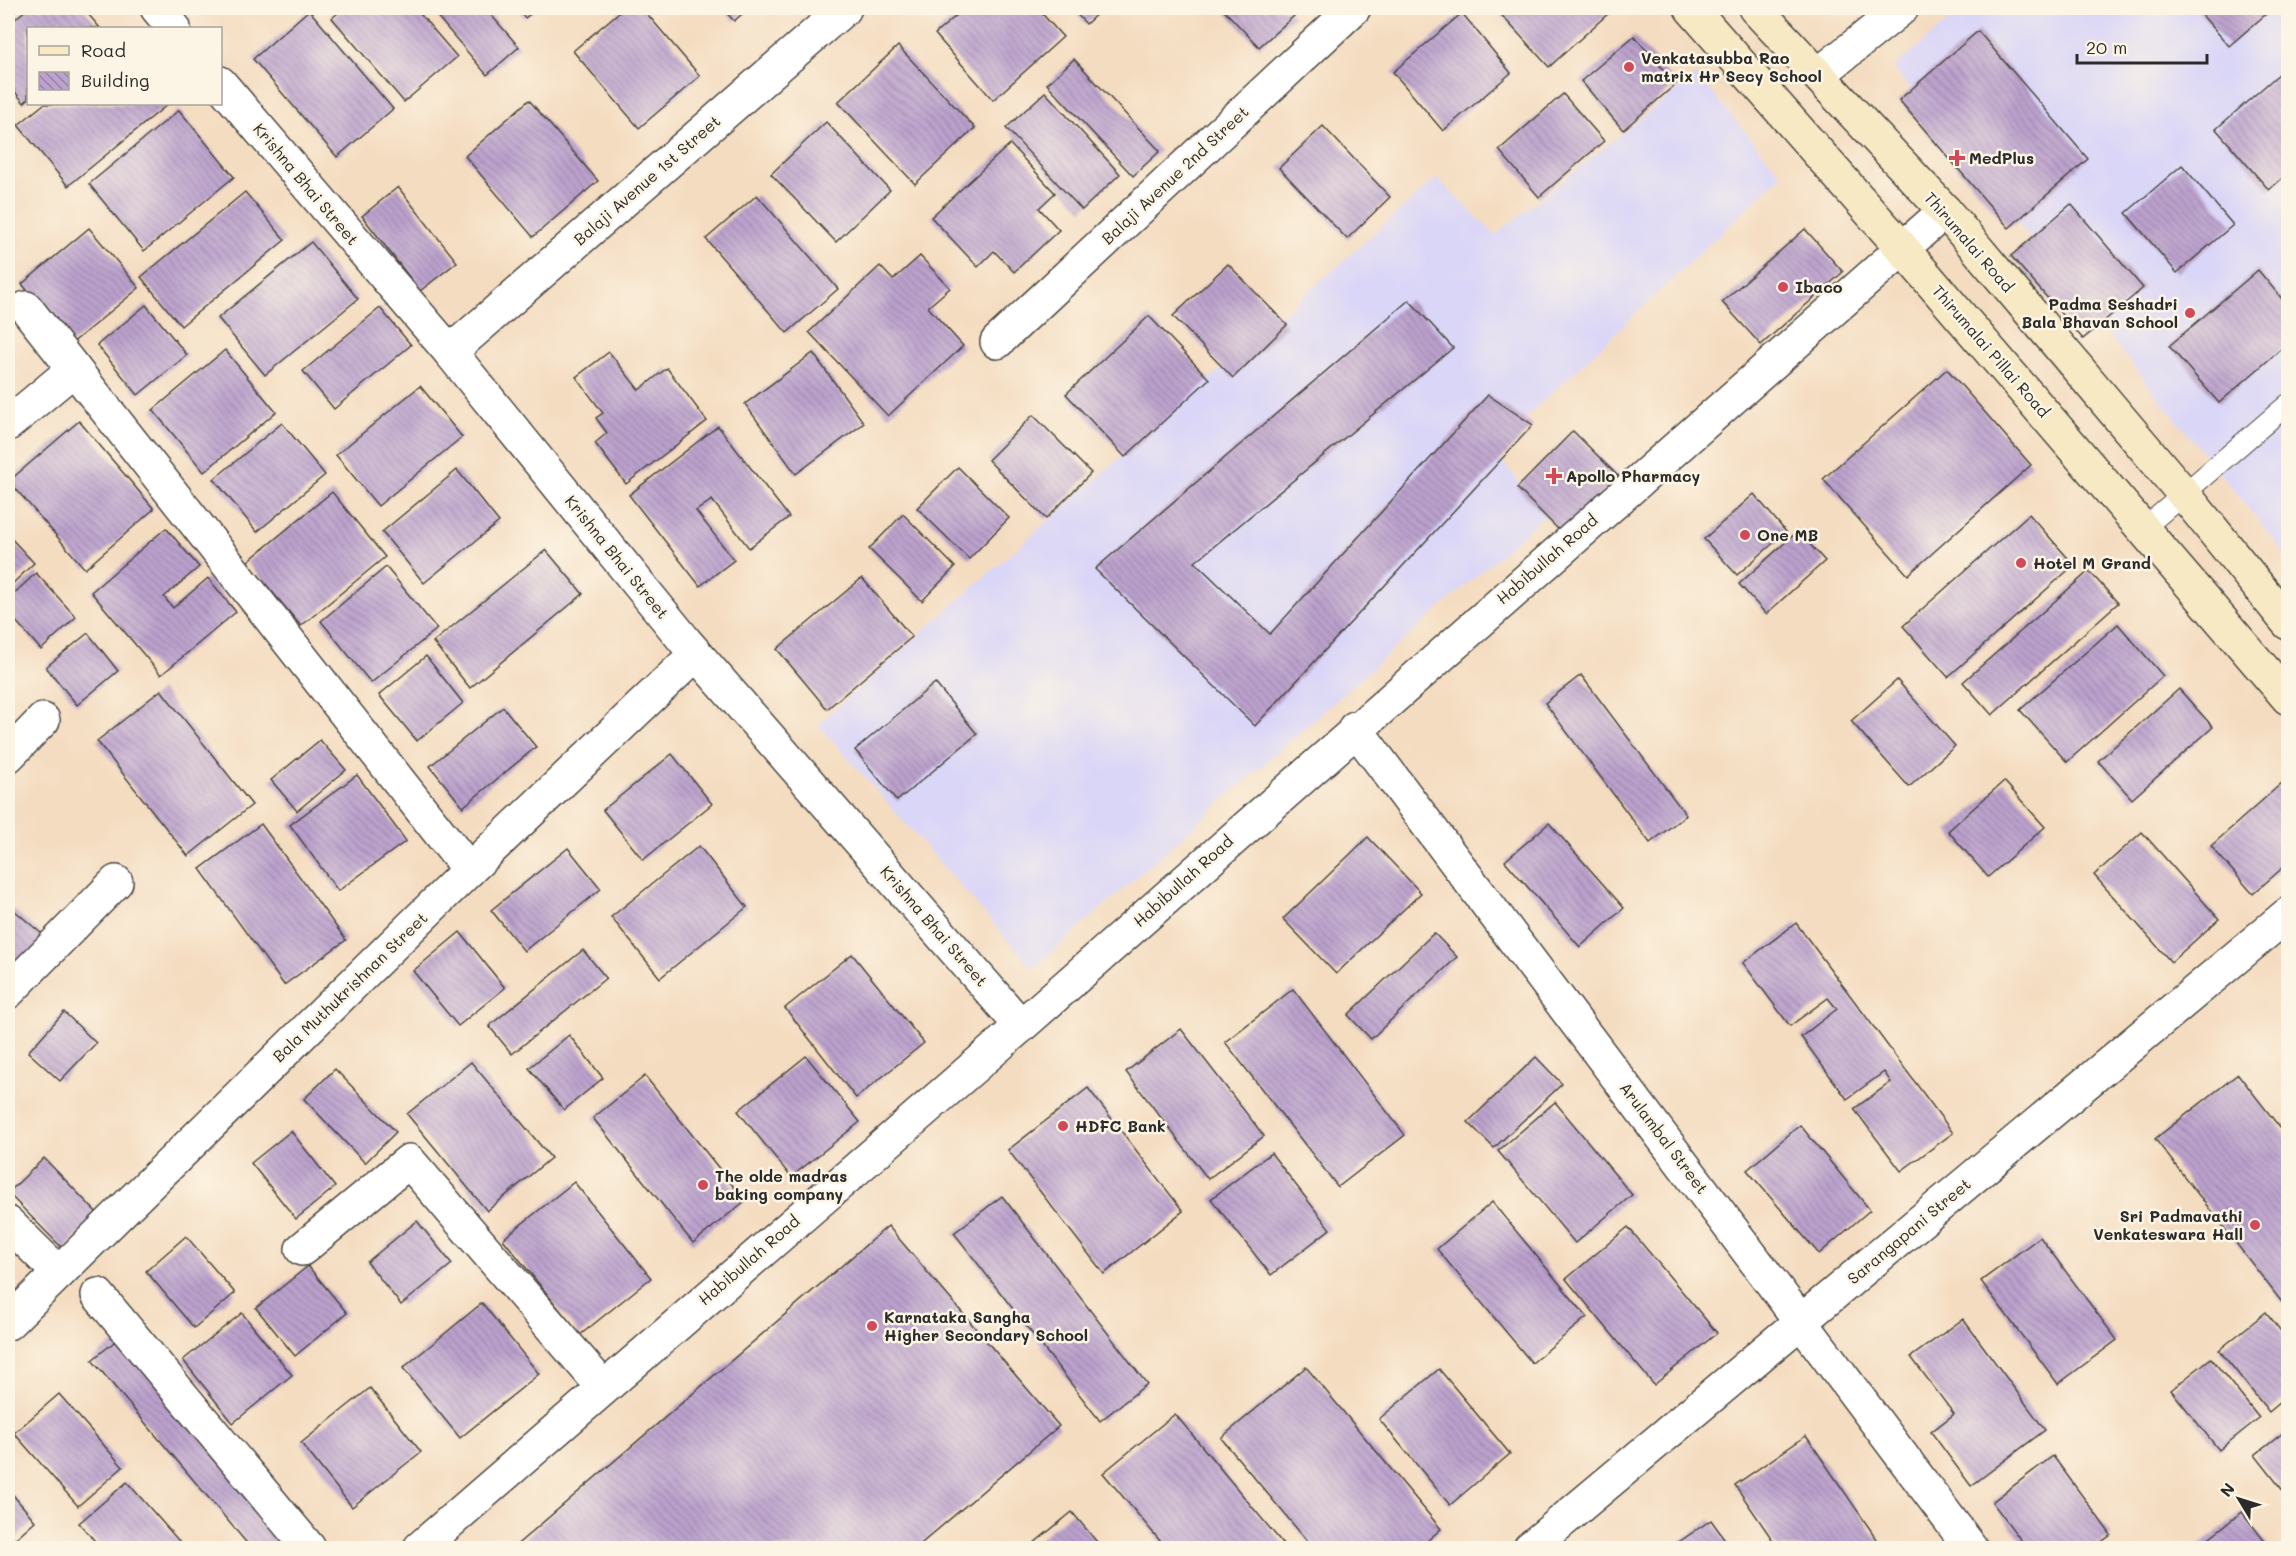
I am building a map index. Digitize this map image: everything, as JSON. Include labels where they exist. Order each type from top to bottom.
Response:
[{"type":"main road","name":"Thirumalai Pillai Road","points":[[1691,8],[1902,248],[2289,698]]},
{"type":"main road","name":"Thirumalai Road","points":[[1755,8],[1945,211],[2183,493],[2289,623]]},
{"type":"street","name":"Balaji Avenue 1st Street","points":[[450,352],[845,8]]},
{"type":"street","name":"Balaji Avenue 2nd Street","points":[[997,342],[1354,8]]},
{"type":"street","points":[[1818,75],[1902,8]]},
{"type":"street","name":"Krishna Bhai Street","points":[[222,85],[450,352],[696,654],[1021,1026]]},
{"type":"street","name":"Habibullah Road","points":[[420,1548],[1021,1026],[1355,728],[1945,211]]},
{"type":"street","points":[[26,308],[469,870]]},
{"type":"street","points":[[8,424],[74,369]]},
{"type":"street","name":"Bala Muthukrishnan Street","points":[[8,1323],[469,870],[696,654]]},
{"type":"street","points":[[8,756],[43,720]]},
{"type":"street","name":"Arulambal Street","points":[[1355,728],[1971,1548]]},
{"type":"street","points":[[8,992],[116,882]]},
{"type":"street","name":"Sarangapani Street","points":[[1530,1548],[2289,914]]},
{"type":"street","points":[[302,1249],[409,1161],[603,1387]]},
{"type":"street","points":[[8,1223],[59,1272]]},
{"type":"street","points":[[98,1295],[309,1548]]},
{"type":"lane","points":[[2143,529],[2289,404]]},
{"type":"shaded area","name":"Padma Seshadri Bala Bhavan School","points":[[1964,8],[2288,8],[2288,558],[1893,68]]},
{"type":"shaded area","points":[[1696,74],[1782,175],[1492,450],[1546,514],[1033,969],[818,724],[1437,178],[1495,235]]},
{"type":"building","points":[[28,8],[83,8],[99,27],[27,27],[27,100],[24,103],[8,83],[8,25]]},
{"type":"building","points":[[344,8],[415,8],[457,57],[404,102],[332,18]]},
{"type":"building","points":[[430,8],[485,8],[519,47],[487,75]]},
{"type":"building","points":[[516,8],[538,8],[525,18]]},
{"type":"building","points":[[624,8],[642,8],[700,76],[639,128],[573,51]]},
{"type":"building","points":[[722,8],[749,8],[734,21]]},
{"type":"building","points":[[965,8],[1037,8],[1063,37],[993,100],[935,34]]},
{"type":"building","points":[[1071,8],[1103,8],[1086,24]]},
{"type":"building","points":[[1222,8],[1285,8],[1294,16],[1259,47]]},
{"type":"building","points":[[1495,8],[1608,8],[1611,11],[1549,67]]},
{"type":"building","points":[[2196,8],[2273,8],[2229,46]]},
{"type":"building","points":[[309,10],[393,109],[337,157],[253,59]]},
{"type":"building","points":[[1462,13],[1511,73],[1443,131],[1393,72]]},
{"type":"building","points":[[1978,31],[2088,159],[2009,228],[1899,100]]},
{"type":"building","points":[[1634,36],[1676,84],[1623,130],[1581,81]]},
{"type":"building","points":[[898,46],[975,128],[915,184],[838,102]]},
{"type":"building","points":[[1074,59],[1160,151],[1133,176],[1047,84]]},
{"type":"building","points":[[2280,73],[2288,83],[2288,173],[2269,190],[2216,129]]},
{"type":"building","points":[[1045,92],[1120,174],[1082,210],[1006,128]]},
{"type":"building","points":[[1563,94],[1604,141],[1539,197],[1499,150]]},
{"type":"building","points":[[529,100],[598,181],[533,237],[465,156]]},
{"type":"building","points":[[43,105],[167,105],[68,186],[18,125]]},
{"type":"building","points":[[179,110],[234,177],[144,251],[89,184]]},
{"type":"building","points":[[826,122],[890,190],[836,242],[771,174]]},
{"type":"building","points":[[1323,126],[1390,197],[1347,239],[1279,168]]},
{"type":"building","points":[[1010,144],[1055,193],[1039,208],[1059,230],[1014,272],[994,251],[978,267],[931,217]]},
{"type":"building","points":[[2182,165],[2233,225],[2177,273],[2126,213]]},
{"type":"building","points":[[398,187],[457,262],[420,291],[362,216]]},
{"type":"building","points":[[245,192],[285,240],[181,326],[141,277]]},
{"type":"building","points":[[757,195],[838,289],[787,333],[706,239]]},
{"type":"building","points":[[2071,204],[2143,288],[2083,339],[2011,256]]},
{"type":"building","points":[[89,228],[139,288],[71,344],[22,284]]},
{"type":"building","name":"Ibaco","points":[[1805,229],[1843,272],[1761,345],[1722,302]]},
{"type":"building","points":[[311,242],[358,299],[265,375],[218,318]]},
{"type":"building","points":[[920,256],[950,288],[928,307],[963,346],[888,416],[809,332],[880,266],[893,280]]},
{"type":"building","points":[[1228,264],[1287,325],[1233,378],[1173,316]]},
{"type":"building","points":[[2258,270],[2288,306],[2288,343],[2219,403],[2169,346]]},
{"type":"building","points":[[1409,300],[1453,348],[1195,562],[1270,634],[1488,395],[1533,425],[1255,726],[1095,569]]},
{"type":"building","points":[[146,305],[187,355],[138,395],[97,345]]},
{"type":"building","points":[[380,308],[411,345],[334,409],[303,371]]},
{"type":"building","points":[[1149,316],[1209,379],[1125,457],[1066,394]]},
{"type":"building","points":[[225,350],[276,412],[204,472],[153,410]]},
{"type":"building","points":[[609,352],[639,390],[667,368],[707,421],[626,484],[595,443],[607,433],[596,418],[603,413],[576,377]]},
{"type":"building","points":[[813,353],[864,423],[796,474],[745,404]]},
{"type":"building","points":[[1947,369],[2031,465],[1908,575],[1823,479]]},
{"type":"building","points":[[420,386],[462,437],[378,506],[336,455]]},
{"type":"building","points":[[1033,415],[1091,473],[1046,519],[988,460]]},
{"type":"building","points":[[79,421],[154,509],[85,569],[9,481]]},
{"type":"building","points":[[282,423],[325,475],[257,532],[214,479]]},
{"type":"building","points":[[718,426],[789,517],[749,548],[712,500],[696,511],[734,560],[700,586],[629,495]]},
{"type":"building","points":[[1573,431],[1618,476],[1562,533],[1517,488]]},
{"type":"building","points":[[958,467],[1009,518],[969,559],[917,508]]},
{"type":"building","points":[[457,470],[499,522],[424,583],[382,532]]},
{"type":"building","points":[[332,492],[385,557],[301,626],[247,562]]},
{"type":"building","name":"One MB","points":[[1754,494],[1786,532],[1737,575],[1704,539]]},
{"type":"building","points":[[903,514],[955,567],[922,601],[869,549]]},
{"type":"building","points":[[2029,514],[2074,565],[1948,677],[1903,626]]},
{"type":"building","points":[[166,528],[199,567],[164,597],[173,608],[208,578],[236,612],[161,675],[91,592]]},
{"type":"building","points":[[1798,531],[1825,561],[1766,614],[1739,584]]},
{"type":"building","points":[[8,535],[34,563],[8,588]]},
{"type":"building","points":[[546,550],[583,594],[470,688],[433,642]]},
{"type":"building","points":[[386,567],[437,629],[371,683],[321,621]]},
{"type":"building","points":[[2089,571],[2118,603],[1992,715],[1963,682]]},
{"type":"building","points":[[36,573],[76,617],[41,650],[8,612],[8,599]]},
{"type":"building","points":[[862,578],[912,637],[827,709],[777,649]]},
{"type":"building","points":[[2118,624],[2163,676],[2067,762],[2020,710]]},
{"type":"building","points":[[88,633],[118,671],[77,705],[46,667]]},
{"type":"building","points":[[426,656],[463,703],[417,741],[379,695]]},
{"type":"building","points":[[1581,675],[1686,815],[1650,843],[1545,703]]},
{"type":"building","points":[[1897,680],[1955,746],[1909,787],[1851,721]]},
{"type":"building","points":[[935,683],[977,734],[897,801],[855,750]]},
{"type":"building","points":[[2179,689],[2213,727],[2132,799],[2098,761]]},
{"type":"building","points":[[161,690],[252,805],[188,856],[97,741]]},
{"type":"building","points":[[503,707],[536,747],[463,807],[430,766]]},
{"type":"building","points":[[320,740],[346,770],[297,811],[271,780]]},
{"type":"building","points":[[672,754],[712,804],[643,860],[603,810]]},
{"type":"building","points":[[357,775],[406,841],[338,891],[290,825]]},
{"type":"building","points":[[2004,781],[2045,827],[1988,877],[1948,831]]},
{"type":"building","points":[[2283,782],[2288,788],[2288,863],[2253,894],[2211,846]]},
{"type":"building","points":[[1549,823],[1624,908],[1580,947],[1505,861]]},
{"type":"building","points":[[261,824],[346,940],[284,985],[200,869]]},
{"type":"building","points":[[2142,832],[2219,919],[2171,962],[2094,875]]},
{"type":"building","points":[[1368,837],[1421,893],[1336,974],[1283,919]]},
{"type":"building","points":[[699,846],[747,907],[660,978],[611,917]]},
{"type":"building","points":[[568,848],[601,889],[524,951],[491,910]]},
{"type":"building","points":[[8,905],[48,939],[24,967],[8,953]]},
{"type":"building","points":[[1796,923],[1953,1133],[1901,1171],[1854,1109],[1891,1082],[1884,1072],[1847,1099],[1801,1037],[1837,1009],[1828,998],[1790,1026],[1743,963]]},
{"type":"building","points":[[460,932],[505,988],[458,1026],[413,971]]},
{"type":"building","points":[[1434,933],[1457,957],[1371,1039],[1348,1015]]},
{"type":"building","points":[[583,950],[606,978],[512,1054],[489,1026]]},
{"type":"building","points":[[852,954],[924,1043],[856,1098],[785,1008]]},
{"type":"building","points":[[1293,989],[1405,1135],[1338,1187],[1225,1042]]},
{"type":"building","points":[[64,1012],[96,1043],[60,1081],[28,1052]]},
{"type":"building","points":[[1181,1029],[1264,1136],[1208,1179],[1126,1072]]},
{"type":"building","points":[[569,1035],[603,1078],[564,1110],[529,1068]]},
{"type":"building","points":[[806,1056],[860,1122],[791,1177],[738,1111]]},
{"type":"building","points":[[1536,1057],[1562,1084],[1494,1148],[1468,1122]]},
{"type":"building","points":[[471,1062],[551,1158],[487,1211],[407,1114]]},
{"type":"building","points":[[335,1069],[396,1132],[365,1163],[304,1099]]},
{"type":"building","name":"Sri Padmavathi Venkateswara Hall","points":[[2238,1074],[2288,1138],[2288,1310],[2155,1139]]},
{"type":"building","points":[[645,1076],[745,1201],[693,1243],[593,1118]]},
{"type":"building","points":[[1088,1088],[1183,1211],[1104,1274],[1008,1150]]},
{"type":"building","points":[[1555,1102],[1632,1195],[1575,1243],[1498,1151]]},
{"type":"building","points":[[1800,1125],[1870,1210],[1819,1254],[1747,1170]]},
{"type":"building","points":[[291,1131],[335,1187],[296,1219],[251,1163]]},
{"type":"building","points":[[1271,1153],[1330,1229],[1271,1275],[1211,1199]]},
{"type":"building","points":[[44,1158],[99,1215],[64,1250],[8,1193]]},
{"type":"building","points":[[574,1182],[651,1278],[580,1335],[503,1239]]},
{"type":"building","points":[[1002,1196],[1147,1384],[1100,1421],[954,1233]]},
{"type":"building","points":[[1492,1202],[1587,1317],[1532,1363],[1437,1249]]},
{"type":"building","points":[[417,1221],[452,1264],[401,1305],[367,1262]]},
{"type":"building","name":"Karnataka Sangha Higher Secondary School","points":[[888,1226],[1059,1426],[916,1548],[513,1548]]},
{"type":"building","points":[[1628,1227],[1717,1333],[1654,1385],[1566,1279]]},
{"type":"building","points":[[186,1236],[235,1293],[194,1328],[146,1271]]},
{"type":"building","points":[[2040,1237],[2117,1340],[2058,1384],[1981,1281]]},
{"type":"building","points":[[308,1266],[347,1313],[295,1356],[256,1308]]},
{"type":"building","points":[[482,1303],[539,1374],[460,1438],[403,1368]]},
{"type":"building","points":[[2266,1312],[2288,1340],[2288,1396],[2269,1412],[2219,1350]]},
{"type":"building","points":[[242,1313],[292,1375],[233,1423],[183,1360]]},
{"type":"building","points":[[1963,1319],[2045,1430],[1971,1486],[1931,1432],[1954,1414],[1911,1357]]},
{"type":"building","points":[[129,1330],[314,1548],[251,1548],[92,1360]]},
{"type":"building","points":[[2211,1358],[2259,1418],[2219,1450],[2171,1390]]},
{"type":"building","points":[[1306,1367],[1441,1529],[1419,1548],[1313,1548],[1221,1438]]},
{"type":"building","points":[[1439,1369],[1510,1454],[1450,1505],[1379,1419]]},
{"type":"building","points":[[370,1388],[421,1452],[352,1507],[301,1443]]},
{"type":"building","points":[[59,1394],[123,1467],[78,1506],[14,1433]]},
{"type":"building","points":[[1175,1414],[1283,1544],[1278,1548],[1166,1548],[1103,1473]]},
{"type":"building","points":[[2288,1429],[2288,1497],[2255,1455]]},
{"type":"building","points":[[1806,1436],[1883,1548],[1778,1548],[1735,1485]]},
{"type":"building","points":[[2053,1456],[2111,1535],[2093,1548],[2027,1548],[1992,1502]]},
{"type":"building","points":[[127,1482],[185,1548],[101,1548],[79,1523]]},
{"type":"building","points":[[8,1489],[35,1521],[8,1545]]},
{"type":"building","points":[[1072,1512],[1102,1548],[1028,1548]]},
{"type":"building","points":[[2242,1512],[2270,1548],[2196,1548]]},
{"type":"building","points":[[1711,1520],[1731,1548],[1670,1548]]},
{"type":"place","name":"Venkatasubba Rao matrix Hr Secy School","points":[[1629,67]]},
{"type":"place","name":"MedPlus","points":[[1957,158]]},
{"type":"place","name":"Ibaco","points":[[1783,287]]},
{"type":"place","name":"Padma Seshadri Bala Bhavan School","points":[[2190,313]]},
{"type":"place","name":"Apollo Pharmacy","points":[[1554,476]]},
{"type":"place","name":"One MB","points":[[1745,535]]},
{"type":"place","name":"Hotel M Grand","points":[[2021,563]]},
{"type":"place","name":"HDFC Bank","points":[[1063,1126]]},
{"type":"place","name":"The olde madras baking company","points":[[703,1185]]},
{"type":"place","name":"Sri Padmavathi Venkateswara Hall","points":[[2255,1225]]},
{"type":"place","name":"Karnataka Sangha Higher Secondary School","points":[[872,1326]]}]
